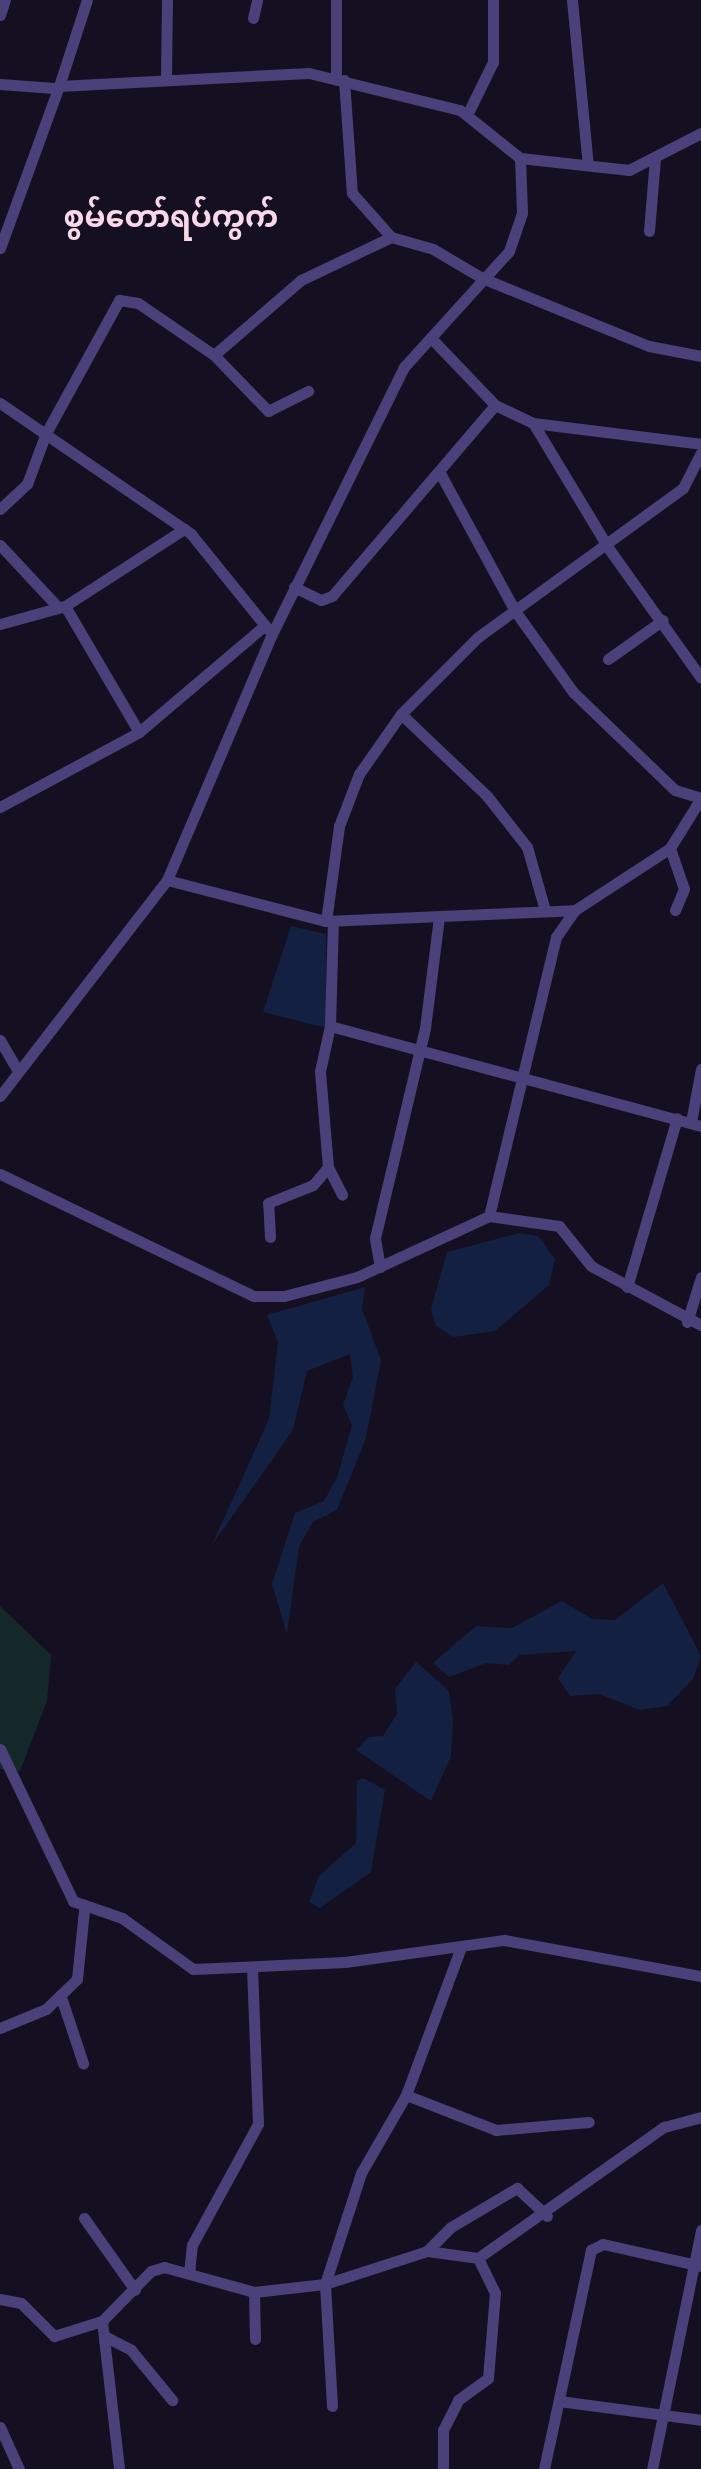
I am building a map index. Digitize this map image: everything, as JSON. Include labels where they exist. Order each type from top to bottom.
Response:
[{"type":"street","points":[[0,15],[5,0]]},
{"type":"street","points":[[0,248],[2,232],[87,0]]},
{"type":"street","points":[[166,78],[167,0]]},
{"type":"street","points":[[253,18],[257,0]]},
{"type":"street","points":[[336,0],[340,79],[352,193],[391,237],[433,249],[482,278],[649,346],[701,356]]},
{"type":"street","points":[[467,115],[493,62],[493,0]]},
{"type":"street","points":[[572,0],[588,165]]},
{"type":"street","points":[[0,84],[56,87],[166,78],[340,79],[467,115],[520,158],[629,170],[701,133]]},
{"type":"street","points":[[0,1096],[17,1070],[167,880],[269,629],[294,587],[404,367],[432,339],[518,233],[520,158]]},
{"type":"street","points":[[649,231],[655,158]]},
{"type":"street","points":[[214,355],[301,280],[391,237]]},
{"type":"street","points":[[0,509],[27,484],[46,433],[119,300],[138,303],[214,355],[268,411],[308,391]]},
{"type":"street","points":[[432,339],[495,405],[533,423],[701,444]]},
{"type":"street","points":[[0,403],[184,529],[269,629]]},
{"type":"street","points":[[294,587],[321,600],[332,596],[441,475],[495,405]]},
{"type":"street","points":[[533,423],[609,549],[663,620],[701,678]]},
{"type":"street","points":[[342,1195],[328,1167],[320,1071],[330,1026],[330,921],[339,826],[359,774],[401,714],[515,611],[609,549],[683,488],[701,453]]},
{"type":"street","points":[[441,475],[515,611],[600,721],[675,790],[701,798],[670,848],[575,910],[556,937],[489,1216]]},
{"type":"street","points":[[0,624],[60,605],[184,529]]},
{"type":"street","points":[[0,545],[60,605],[139,732]]},
{"type":"street","points":[[608,659],[663,620]]},
{"type":"street","points":[[0,807],[139,732],[269,629]]},
{"type":"street","points":[[401,714],[487,796],[527,847],[545,910]]},
{"type":"street","points":[[670,848],[684,889],[675,910]]},
{"type":"street","points":[[167,880],[330,921],[575,910]]},
{"type":"street","points":[[380,1267],[381,1207],[420,1045],[439,917]]},
{"type":"street","points":[[330,1026],[420,1045],[522,1078],[696,1124],[701,1069]]},
{"type":"street","points":[[0,1040],[17,1070]]},
{"type":"street","points":[[627,1287],[677,1118]]},
{"type":"street","points":[[270,1237],[268,1203],[313,1185],[328,1167]]},
{"type":"street","points":[[0,1174],[254,1296],[284,1296],[380,1267],[489,1216],[559,1226],[591,1266],[687,1322],[701,1325]]},
{"type":"street","points":[[687,1322],[701,1277]]},
{"type":"street","points":[[0,1749],[13,1785],[84,1910],[77,1979],[61,1997],[0,2028]]},
{"type":"street","points":[[0,1782],[13,1785]]},
{"type":"street","points":[[84,1910],[122,1918],[193,1969],[252,1970],[504,1940],[701,1976]]},
{"type":"street","points":[[332,2406],[325,2284],[361,2173],[406,2095],[461,1947]]},
{"type":"street","points":[[189,2273],[192,2245],[258,2124],[252,1970]]},
{"type":"street","points":[[61,1997],[83,2063]]},
{"type":"street","points":[[406,2095],[496,2130],[589,2122]]},
{"type":"street","points":[[0,2299],[21,2303],[54,2336],[102,2321],[151,2271],[189,2273],[254,2292],[325,2284],[427,2251],[478,2258],[547,2216],[664,2127],[701,2117]]},
{"type":"street","points":[[427,2251],[451,2227],[517,2188],[547,2216]]},
{"type":"street","points":[[84,2218],[135,2290]]},
{"type":"street","points":[[652,2469],[697,2265],[701,2230]]},
{"type":"street","points":[[544,2469],[591,2250],[603,2244],[697,2265]]},
{"type":"street","points":[[443,2469],[448,2420],[458,2400],[488,2378],[495,2293],[478,2258]]},
{"type":"street","points":[[254,2292],[255,2339]]},
{"type":"street","points":[[102,2321],[119,2469]]},
{"type":"street","points":[[106,2337],[131,2350],[172,2400]]},
{"type":"street","points":[[559,2401],[664,2411],[701,2420]]},
{"type":"street","points":[[0,2427],[19,2469]]},
{"type":"green space","points":[[0,1606],[51,1655],[47,1701],[20,1771],[0,1769]]},
{"type":"water","points":[[291,926],[326,934],[326,1028],[263,1012]]},
{"type":"water","points":[[520,1233],[538,1236],[555,1259],[549,1285],[495,1331],[454,1337],[436,1326],[431,1309],[447,1252]]},
{"type":"water","points":[[365,1287],[362,1309],[381,1360],[366,1438],[337,1510],[313,1522],[299,1546],[287,1634],[272,1584],[295,1513],[324,1501],[337,1478],[352,1425],[343,1405],[353,1377],[350,1354],[307,1371],[293,1430],[212,1545],[269,1419],[278,1342],[267,1315]]},
{"type":"water","points":[[663,1583],[701,1656],[693,1679],[667,1706],[640,1710],[599,1694],[570,1696],[558,1678],[576,1651],[519,1655],[509,1665],[486,1663],[449,1677],[433,1663],[476,1626],[512,1628],[562,1601],[592,1619],[615,1620]]},
{"type":"water","points":[[416,1662],[449,1691],[453,1722],[451,1756],[431,1801],[356,1750],[369,1737],[383,1736],[397,1714],[395,1689]]},
{"type":"water","points":[[363,1778],[385,1790],[371,1872],[320,1908],[309,1902],[319,1876],[356,1843],[357,1781]]},
{"type":"district","name":"စွမ်တော်ရပ်ကွက်","points":[[171,217]]}]
